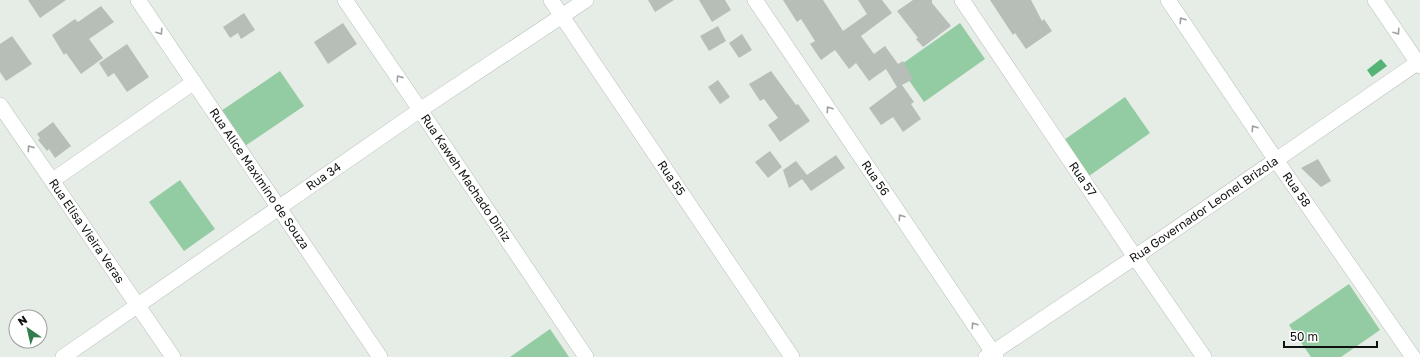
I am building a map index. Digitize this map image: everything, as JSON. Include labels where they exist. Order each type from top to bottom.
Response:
[{"type":"street","name":"Rua Alice Maximino de Souza","points":[[138,0],[380,357]]},
{"type":"street","name":"Rua Kaweh Machado Diniz","points":[[345,0],[586,357]]},
{"type":"street","name":"Rua 55","points":[[551,0],[792,357]]},
{"type":"street","name":"Rua 34","points":[[63,357],[420,110],[586,0]]},
{"type":"street","name":"Rua 56","points":[[755,0],[991,355]]},
{"type":"street","name":"Rua 57","points":[[962,0],[1204,357]]},
{"type":"street","name":"Rua 58","points":[[1168,0],[1276,160],[1413,357]]},
{"type":"street","points":[[1375,0],[1419,63]]},
{"type":"street","name":"Rua Governador Leonel Brizola","points":[[991,355],[1419,63]]},
{"type":"street","points":[[52,180],[194,82]]},
{"type":"street","name":"Rua Elisa Vieira Veras","points":[[0,105],[173,357]]},
{"type":"shaded area","points":[[960,23],[985,59],[924,102],[899,66]]},
{"type":"shaded area","points":[[1381,59],[1387,66],[1372,77],[1367,70]]},
{"type":"shaded area","points":[[280,71],[304,106],[245,146],[221,111]]},
{"type":"shaded area","points":[[1125,97],[1150,133],[1089,176],[1064,140]]},
{"type":"shaded area","points":[[180,180],[215,229],[184,251],[149,202]]},
{"type":"shaded area","points":[[1349,284],[1380,330],[1341,357],[1311,357],[1289,325]]},
{"type":"shaded area","points":[[550,329],[569,357],[510,357]]},
{"type":"building","points":[[28,0],[66,0],[40,18]]},
{"type":"building","points":[[648,0],[674,0],[655,12]]},
{"type":"building","points":[[699,0],[725,0],[731,10],[712,22]]},
{"type":"building","points":[[783,0],[823,0],[843,31],[867,14],[858,0],[882,0],[892,13],[861,36],[874,54],[885,46],[898,64],[903,61],[913,79],[902,85],[914,102],[911,104],[921,119],[903,132],[893,117],[881,125],[869,108],[897,87],[886,69],[869,81],[856,63],[849,69],[835,50],[821,60],[810,44],[815,41],[801,19],[797,22]]},
{"type":"building","points":[[913,0],[932,0],[932,3],[951,26],[923,47],[916,39],[918,38],[897,11]]},
{"type":"building","points":[[990,0],[1031,0],[1042,21],[1044,19],[1052,31],[1026,49],[1015,33],[1013,35]]},
{"type":"building","points":[[101,6],[114,22],[89,39],[103,58],[81,74],[66,53],[64,55],[52,35],[75,19],[78,22]]},
{"type":"building","points":[[244,13],[255,30],[241,39],[238,33],[230,38],[223,27]]},
{"type":"building","points":[[343,23],[357,44],[328,64],[314,42]]},
{"type":"building","points":[[718,26],[726,41],[709,51],[700,36]]},
{"type":"building","points":[[742,34],[752,50],[739,58],[729,43]]},
{"type":"building","points":[[12,36],[32,64],[6,81],[0,72],[0,44]]},
{"type":"building","points":[[127,44],[149,77],[127,92],[114,73],[108,77],[99,63]]},
{"type":"building","points":[[771,71],[810,121],[780,142],[768,125],[778,118],[764,99],[760,101],[749,84]]},
{"type":"building","points":[[718,80],[730,97],[720,104],[708,87]]},
{"type":"building","points":[[53,122],[71,146],[55,158],[49,149],[47,151],[38,140],[40,138],[37,134]]},
{"type":"building","points":[[770,151],[782,167],[768,178],[755,162]]},
{"type":"building","points":[[836,155],[845,168],[811,191],[802,179],[789,188],[783,170],[796,161],[807,175]]},
{"type":"building","points":[[1318,159],[1331,181],[1321,187],[1301,168]]}]
